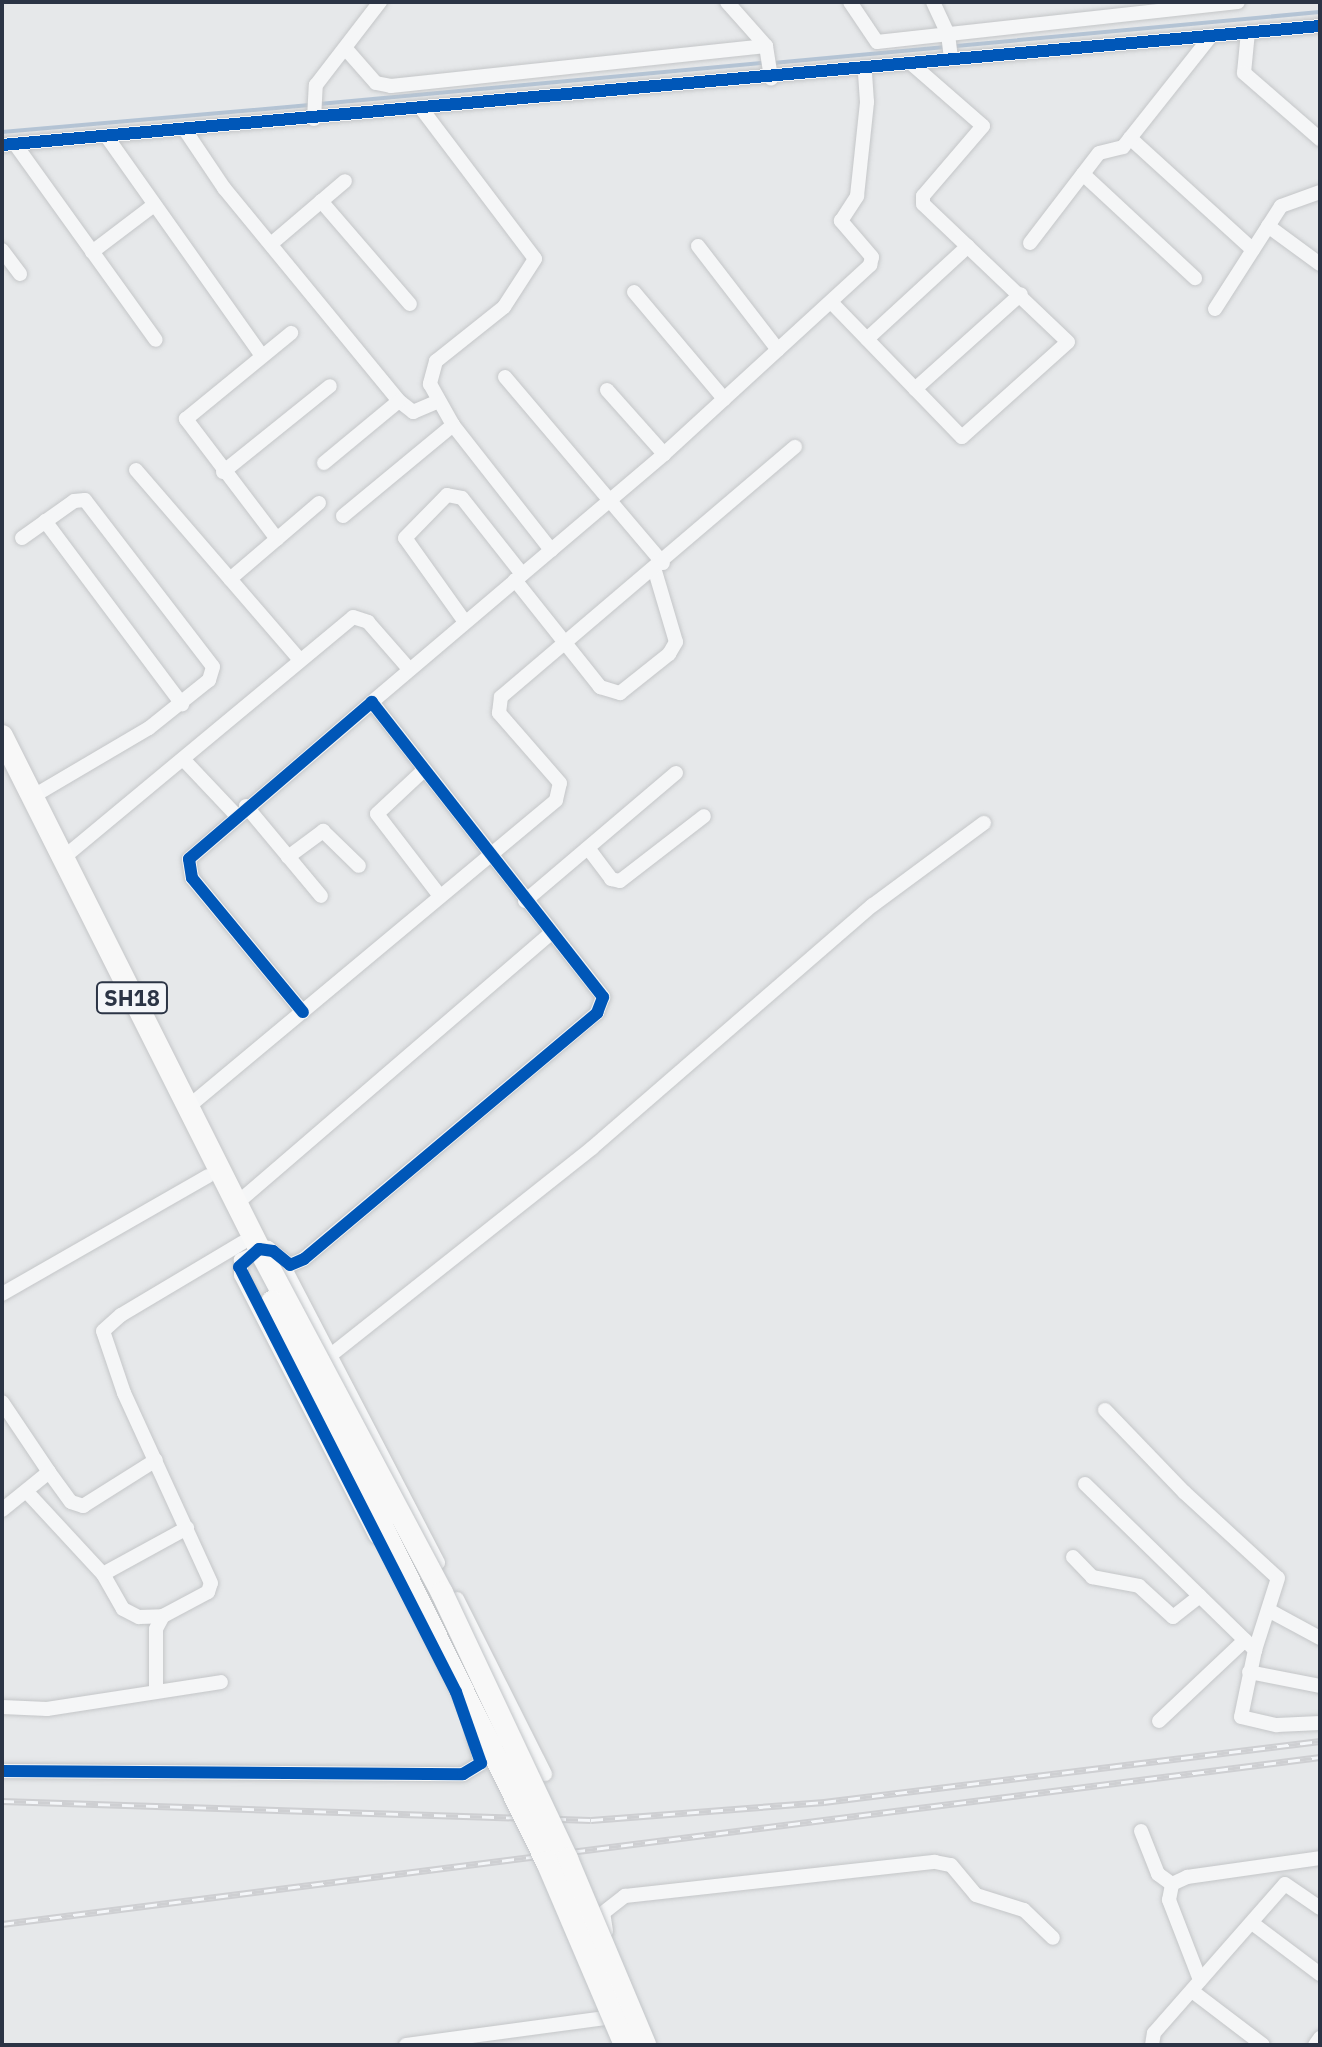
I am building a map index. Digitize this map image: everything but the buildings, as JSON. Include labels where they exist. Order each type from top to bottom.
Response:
[{"type":"main road","name":"SH18","points":[[2,736],[236,1204],[547,1862],[625,2045]]},
{"type":"main road","name":"SH18","points":[[2,764],[208,1176],[258,1255],[442,1593],[567,1859],[645,2045]]},
{"type":"street","points":[[313,110],[327,67],[346,49],[380,2]]},
{"type":"street","points":[[727,2],[770,63]]},
{"type":"street","points":[[850,2],[877,42],[950,46],[1182,18],[1238,2]]},
{"type":"street","points":[[933,2],[950,46]]},
{"type":"street","points":[[1115,2],[1131,14]]},
{"type":"street","points":[[346,49],[376,83],[391,86],[770,63],[865,70],[912,64],[950,46],[1131,14],[1182,18],[1211,36],[1320,26]]},
{"type":"street","points":[[1248,32],[1244,73],[1320,139]]},
{"type":"street","points":[[1030,243],[1103,149],[1119,149],[1130,138],[1211,36]]},
{"type":"street","points":[[8,145],[185,130],[313,110],[421,108],[770,63]]},
{"type":"street","points":[[831,302],[959,436],[967,437],[1068,342],[922,198],[983,126],[912,64]]},
{"type":"street","points":[[303,1012],[188,868],[193,852],[664,454],[831,302],[872,259],[841,221],[857,196],[865,70]]},
{"type":"street","points":[[421,108],[535,259],[504,307],[436,361],[430,384],[453,425],[551,550]]},
{"type":"street","points":[[185,130],[206,165],[399,401],[413,412],[439,401]]},
{"type":"street","points":[[107,137],[262,356]]},
{"type":"street","points":[[1130,138],[1253,250]]},
{"type":"street","points":[[8,145],[156,340]]},
{"type":"street","points":[[1083,174],[1195,278]]},
{"type":"street","points":[[271,244],[345,181]]},
{"type":"street","points":[[1215,309],[1287,200],[1316,199]]},
{"type":"street","points":[[321,201],[410,304]]},
{"type":"street","points":[[92,252],[154,205]]},
{"type":"street","points":[[1268,226],[1320,264]]},
{"type":"street","points":[[698,246],[778,350]]},
{"type":"street","points":[[867,339],[968,246]]},
{"type":"street","points":[[2,250],[20,274]]},
{"type":"street","points":[[634,292],[724,399]]},
{"type":"street","points":[[915,389],[1021,294]]},
{"type":"street","points":[[277,539],[223,472],[186,419],[291,333]]},
{"type":"street","points":[[465,622],[405,538],[447,495],[462,498],[564,646],[600,687],[610,693],[629,689],[676,642],[659,567],[609,501],[505,377]]},
{"type":"street","points":[[223,472],[330,386]]},
{"type":"street","points":[[607,390],[664,454]]},
{"type":"street","points":[[324,463],[399,401]]},
{"type":"street","points":[[343,516],[453,425]]},
{"type":"street","points":[[188,1107],[440,896],[490,858],[560,795],[560,783],[499,713],[498,705],[795,447]]},
{"type":"street","points":[[136,470],[300,660]]},
{"type":"street","points":[[22,538],[74,501],[90,505],[211,661],[209,680],[182,704],[32,797]]},
{"type":"street","points":[[230,579],[319,503]]},
{"type":"street","points":[[45,521],[182,704]]},
{"type":"street","points":[[63,858],[346,621],[361,617],[409,669]]},
{"type":"street","points":[[2,1771],[463,1774],[481,1763],[456,1692],[241,1275],[241,1260],[258,1255],[298,1263],[343,1229],[597,1013],[601,989],[490,858],[372,702]]},
{"type":"street","points":[[183,759],[288,857],[321,896]]},
{"type":"street","points":[[424,770],[377,814],[440,896]]},
{"type":"street","points":[[525,901],[676,773]]},
{"type":"street","points":[[588,848],[611,879],[620,881],[704,816]]},
{"type":"street","points":[[331,1355],[592,1148],[873,905],[984,823]]},
{"type":"street","points":[[288,857],[323,831],[359,866]]},
{"type":"street","points":[[236,1204],[551,933]]},
{"type":"street","points":[[2,1294],[208,1176]]},
{"type":"street","points":[[258,1255],[331,1355],[545,1774]]},
{"type":"street","points":[[27,1492],[103,1574],[130,1615],[163,1616],[211,1587],[124,1393],[103,1331],[121,1315],[258,1255]]},
{"type":"street","points":[[2,1402],[71,1502],[83,1506],[156,1460]]},
{"type":"street","points":[[1105,1410],[1184,1492],[1278,1578],[1270,1611],[1250,1645],[1159,1721]]},
{"type":"street","points":[[2,1510],[49,1472]]},
{"type":"street","points":[[1085,1484],[1250,1645],[1249,1672],[1240,1712],[1245,1721],[1320,1723]]},
{"type":"street","points":[[103,1574],[187,1528]]},
{"type":"street","points":[[1073,1557],[1099,1580],[1139,1586],[1173,1617],[1200,1596]]},
{"type":"street","points":[[1270,1611],[1320,1638]]},
{"type":"street","points":[[156,1690],[154,1647],[163,1616]]},
{"type":"street","points":[[1249,1672],[1320,1686]]},
{"type":"street","points":[[2,1707],[47,1709],[221,1682]]},
{"type":"street","points":[[1141,1831],[1158,1874],[1172,1884]]},
{"type":"street","points":[[1172,1884],[1187,1877],[1320,1858]]},
{"type":"street","points":[[656,2045],[603,1924],[607,1906],[625,1896],[945,1863],[976,1895],[1024,1910],[1053,1938]]},
{"type":"street","points":[[1152,2045],[1154,2033],[1287,1883],[1320,1908]]},
{"type":"street","points":[[1172,1884],[1169,1900],[1196,1985],[1263,2045]]},
{"type":"street","points":[[1252,1923],[1320,1974]]},
{"type":"street","points":[[406,2045],[613,2017]]},
{"type":"waterway","points":[[773,63],[1320,12]]},
{"type":"waterway","points":[[319,104],[764,63]]},
{"type":"waterway","points":[[2,132],[310,105]]},
{"type":"railway","points":[[2,1801],[591,1820],[824,1802],[1320,1741]]},
{"type":"railway","points":[[2,1924],[1320,1757]]},
{"type":"cycle path","points":[[2,145],[1320,26]]},
{"type":"cycle path","points":[[2,1771],[463,1774],[481,1763],[456,1692],[239,1267],[259,1249],[273,1251],[290,1265],[304,1259],[597,1013],[603,997],[372,702],[189,859],[192,878],[303,1012]]}]
